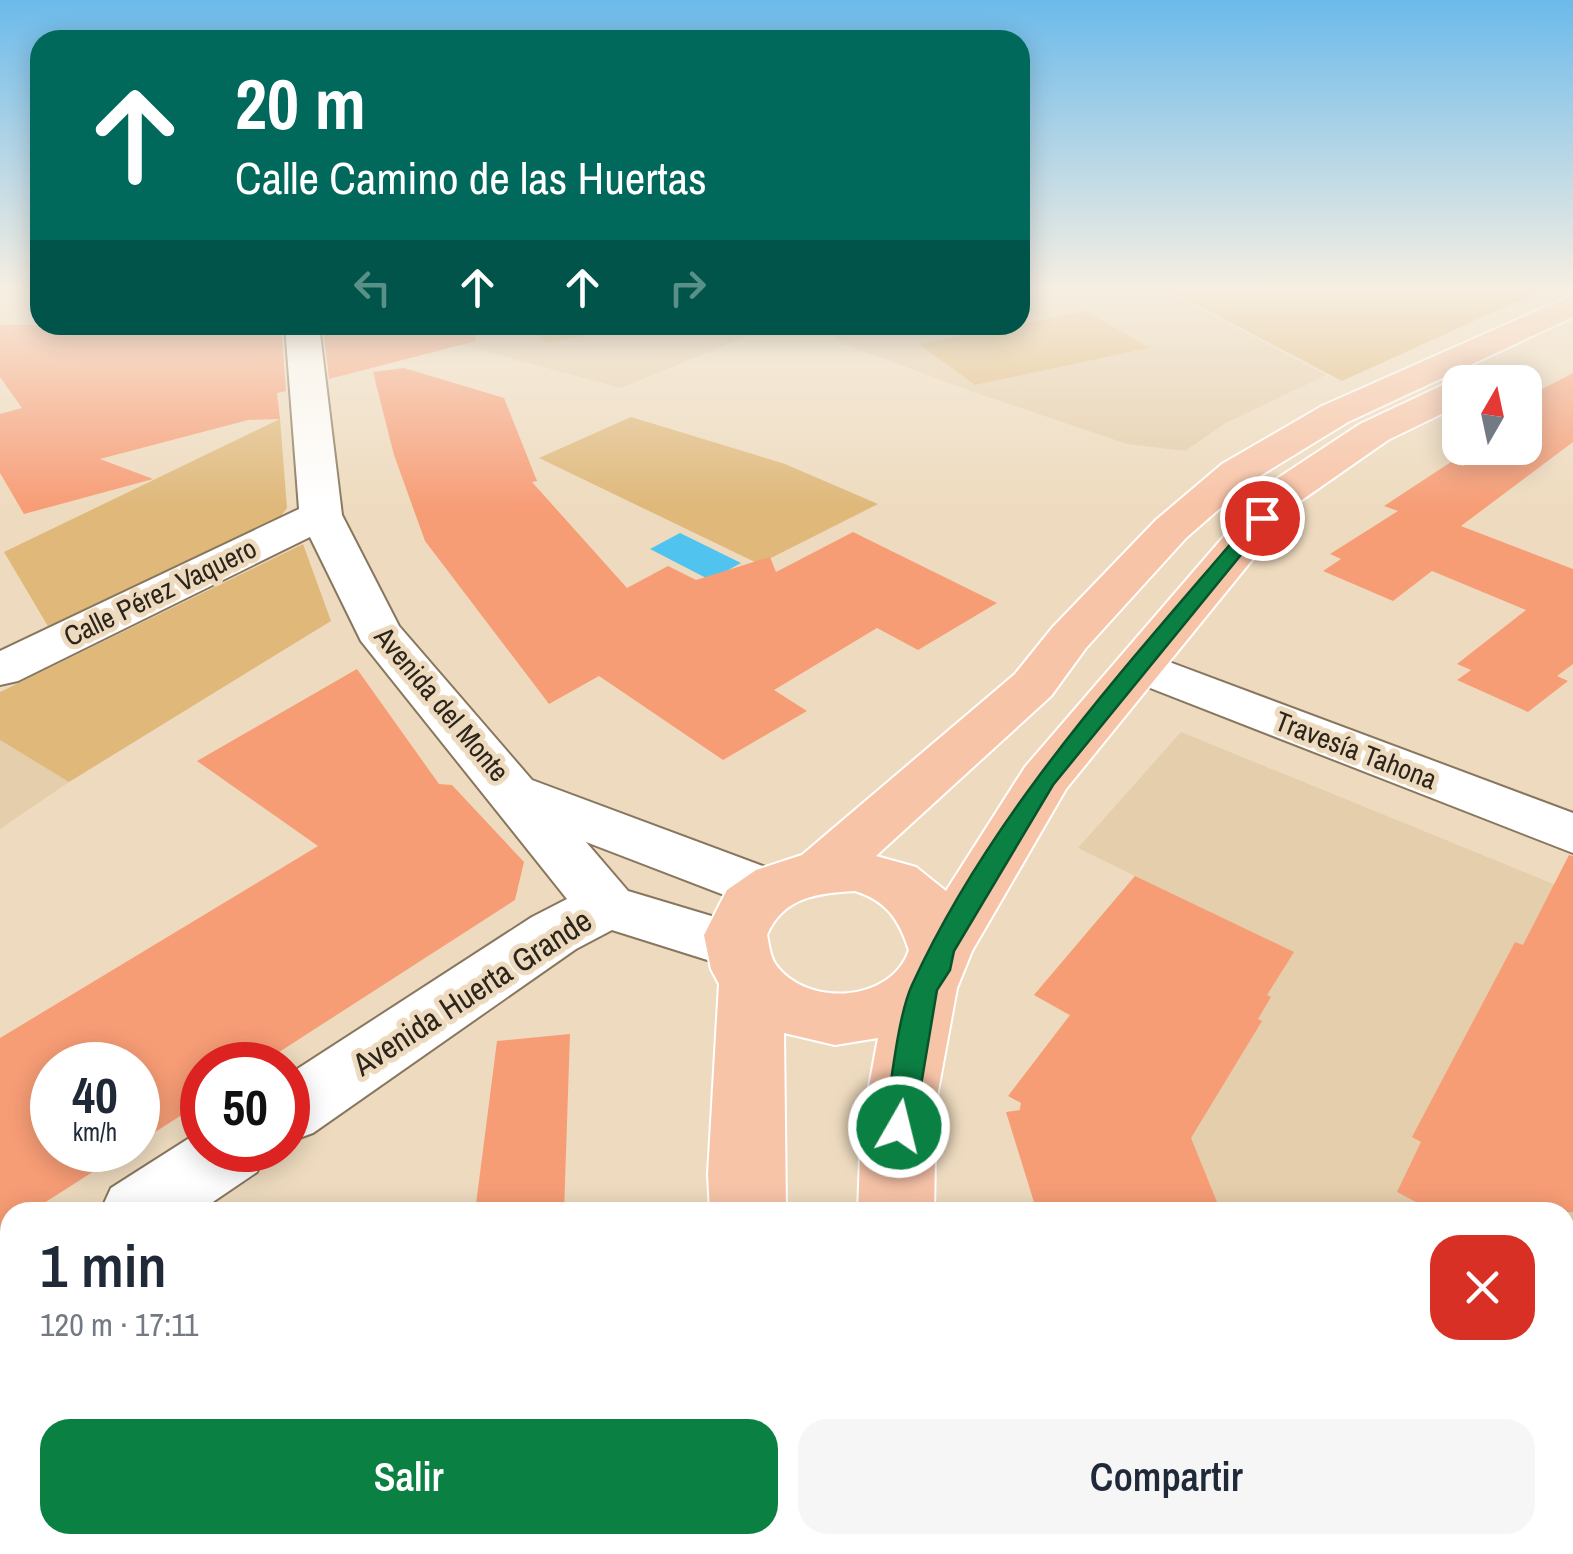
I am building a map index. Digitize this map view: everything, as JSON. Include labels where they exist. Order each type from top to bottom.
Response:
[{"type":"main road","points":[[824,870],[1033,685],[1069,638],[1171,529],[1236,473],[1336,414],[1449,362]]},
{"type":"main road","points":[[744,964],[774,1001],[803,1014],[838,1019],[871,1016],[901,1005],[933,969],[1044,780],[1217,568],[1284,493],[1374,432],[1442,400]]},
{"type":"main road","points":[[747,1202],[744,915],[766,890],[792,876],[853,870],[907,888],[927,906],[938,928],[933,969],[902,1098],[897,1202]]},
{"type":"street","name":"Avenida del Monte","points":[[306,362],[321,515],[378,631],[606,906]]},
{"type":"street","name":"Calle Pérez Vaquero","points":[[6,655],[321,515]]},
{"type":"street","name":"Travesía Tahona","points":[[1140,666],[1573,834]]},
{"type":"street","name":"Avenida del Monte","points":[[517,794],[766,890]]},
{"type":"street","points":[[606,906],[744,964]]},
{"type":"street","name":"Avenida Huerta Grande","points":[[310,1097],[554,933],[606,906]]},
{"type":"street","points":[[153,1202],[198,1172]]},
{"type":"shaded area","points":[[523,362],[685,362],[621,388]]},
{"type":"shaded area","points":[[891,362],[1300,362],[1326,375],[1224,424],[1185,451],[1127,444]]},
{"type":"shaded area","points":[[943,362],[1085,362],[975,385]]},
{"type":"shaded area","points":[[1305,362],[1385,362],[1342,381]]},
{"type":"shaded area","points":[[631,417],[785,464],[878,504],[759,564],[539,458]]},
{"type":"shaded area","points":[[280,419],[287,508],[281,516],[49,628],[4,552]]},
{"type":"shaded area","points":[[303,544],[331,621],[69,782],[0,740],[0,692]]},
{"type":"shaded area","points":[[1181,732],[1573,892],[1573,1202],[1050,1202],[1019,1107],[1082,1023],[1034,995],[1135,876],[1078,848]]},
{"type":"shaded area","points":[[0,740],[69,782],[0,829]]},
{"type":"water","points":[[680,533],[741,563],[710,580],[650,549]]},
{"type":"building","points":[[0,362],[284,362],[286,391],[277,393],[280,419],[248,420],[100,459],[153,479],[24,514],[0,473],[0,414],[22,408],[0,377]]},
{"type":"building","points":[[327,362],[397,362],[329,379]]},
{"type":"building","points":[[404,368],[504,398],[537,481],[532,482],[627,588],[668,566],[696,580],[770,557],[776,572],[853,532],[997,603],[918,650],[877,628],[774,690],[807,711],[723,760],[599,676],[549,704],[425,541],[394,455],[373,372]]},
{"type":"building","points":[[1573,373],[1573,442],[1461,526],[1573,569],[1573,664],[1557,676],[1568,681],[1528,712],[1457,680],[1471,670],[1457,664],[1526,610],[1432,571],[1393,601],[1323,571],[1341,559],[1330,554],[1398,511],[1384,506],[1446,465],[1542,465],[1542,389]]},
{"type":"building","points":[[357,669],[439,784],[452,785],[524,862],[515,900],[295,1042],[180,1042],[180,1116],[160,1129],[160,1042],[30,1042],[30,1172],[93,1172],[46,1202],[0,1202],[0,1038],[318,846],[197,761]]},
{"type":"building","points":[[1569,855],[1573,856],[1573,1202],[1416,1202],[1397,1192],[1421,1142],[1412,1137],[1515,942],[1523,945]]},
{"type":"building","points":[[1135,876],[1294,952],[1267,995],[1271,997],[1258,1019],[1262,1021],[1191,1138],[1217,1202],[1034,1202],[1006,1112],[1020,1110],[1021,1103],[1008,1096],[1070,1015],[1034,995]]},
{"type":"building","points":[[570,1034],[564,1202],[476,1202],[497,1041]]},
{"type":"route","points":[[899,1127],[924,988],[936,970],[941,950],[1044,780],[1262,518]]}]
